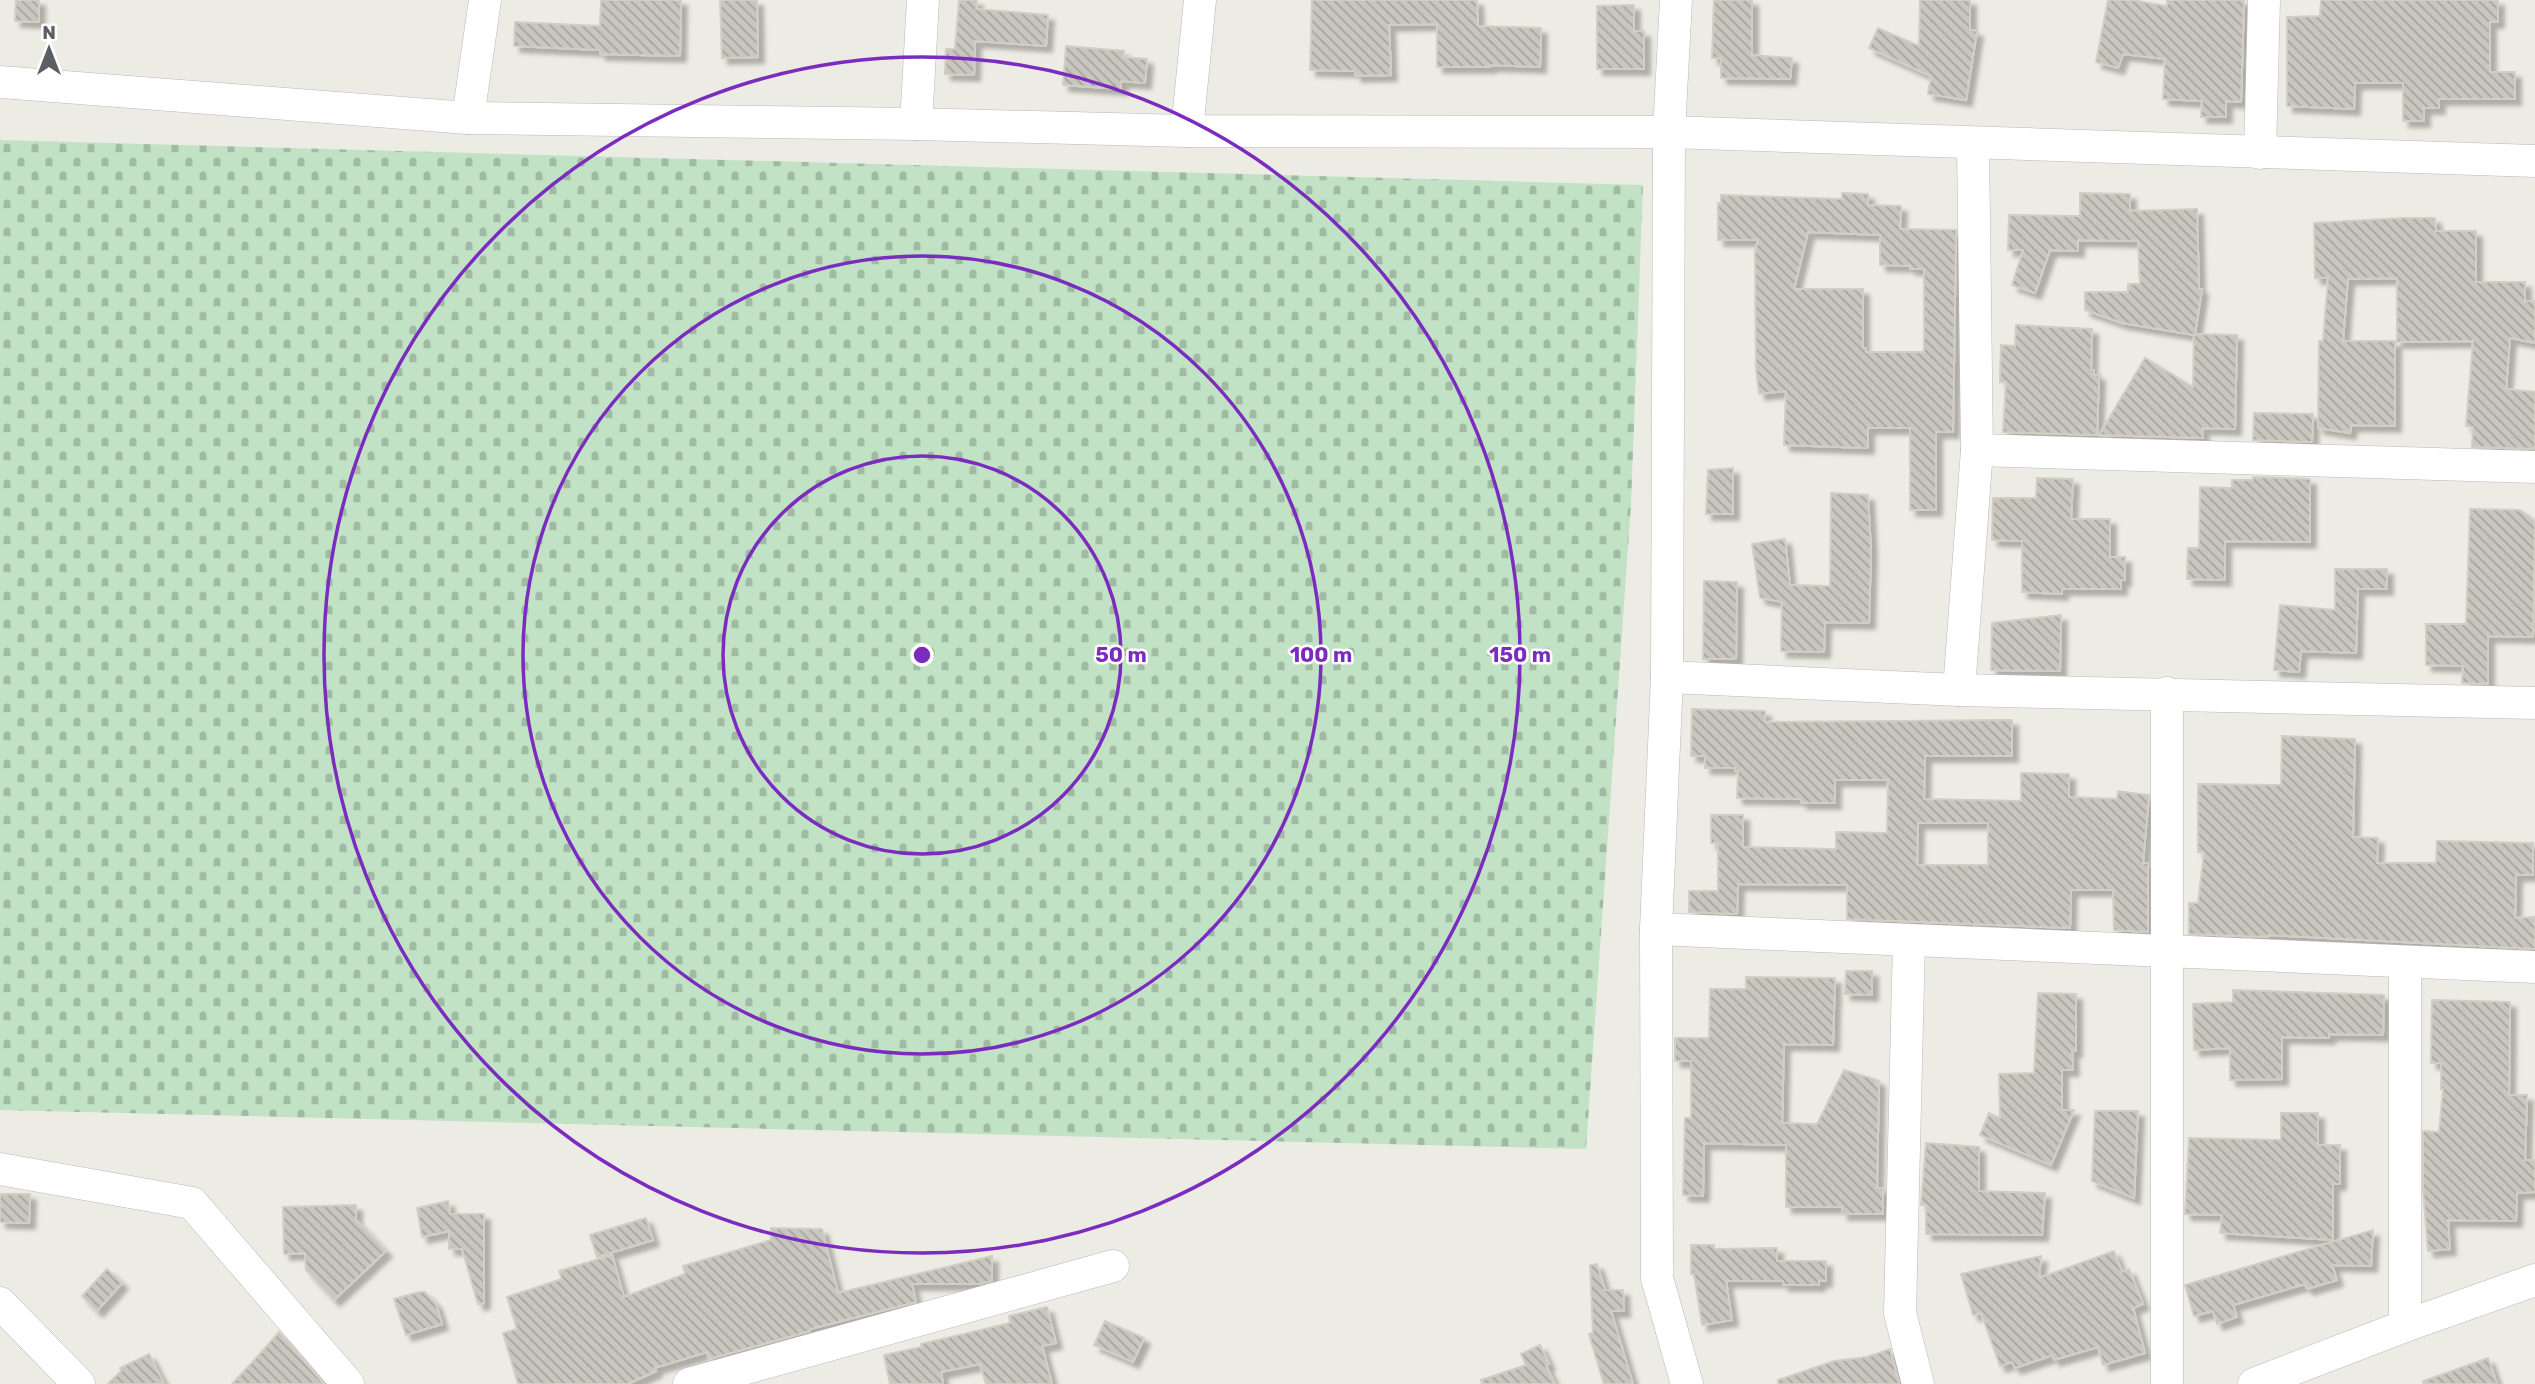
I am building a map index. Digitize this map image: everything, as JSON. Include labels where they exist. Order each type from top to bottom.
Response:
[{"type":"street","points":[[468,118],[485,0]]},
{"type":"street","points":[[916,124],[923,0]]},
{"type":"street","points":[[1187,131],[1200,0]]},
{"type":"street","points":[[1676,0],[1669,132],[1667,677],[1656,929],[1657,1278],[1686,1384]]},
{"type":"street","points":[[2260,153],[2264,0]]},
{"type":"street","points":[[0,82],[468,118],[1187,131],[1669,132],[2535,161]]},
{"type":"street","points":[[1959,690],[1977,450],[1973,144]]},
{"type":"street","points":[[1977,450],[2535,467]]},
{"type":"street","points":[[1667,677],[1959,690],[2535,703]]},
{"type":"street","points":[[2167,694],[2167,1384]]},
{"type":"street","points":[[1656,929],[2535,967]]},
{"type":"street","points":[[1909,940],[1900,1313],[1918,1384]]},
{"type":"street","points":[[2405,963],[2405,1326]]},
{"type":"street","points":[[0,1170],[192,1203],[348,1384]]},
{"type":"street","points":[[689,1384],[1113,1266]]},
{"type":"street","points":[[2254,1384],[2405,1326],[2534,1285]]},
{"type":"street","points":[[0,1303],[79,1384]]},
{"type":"green space","points":[[0,140],[1643,185],[1631,504],[1586,1149],[0,1110]]},
{"type":"building","points":[[16,0],[39,0],[39,22],[15,21]]},
{"type":"building","points":[[601,0],[681,0],[680,56],[600,54],[600,50],[514,46],[515,22],[600,26]]},
{"type":"building","points":[[720,0],[757,0],[758,57],[722,58]]},
{"type":"building","points":[[959,0],[977,0],[976,9],[1048,15],[1046,46],[975,41],[974,75],[945,74],[946,49],[955,49]]},
{"type":"building","points":[[1312,0],[1477,0],[1478,26],[1541,28],[1540,67],[1437,67],[1437,24],[1389,25],[1391,75],[1356,76],[1355,71],[1310,70]]},
{"type":"building","points":[[1714,0],[1752,0],[1752,55],[1792,58],[1790,79],[1721,78],[1721,58],[1712,58]]},
{"type":"building","points":[[1920,0],[1970,0],[1970,30],[1977,31],[1966,100],[1928,94],[1931,76],[1869,48],[1878,28],[1919,46]]},
{"type":"building","points":[[2108,0],[2132,0],[2167,6],[2167,0],[2244,0],[2241,102],[2226,101],[2226,117],[2201,117],[2202,101],[2163,99],[2165,59],[2123,54],[2118,68],[2096,62]]},
{"type":"building","points":[[2321,0],[2498,0],[2498,22],[2490,22],[2490,72],[2515,72],[2515,99],[2439,99],[2439,108],[2424,108],[2424,121],[2403,121],[2403,83],[2355,83],[2354,109],[2287,106],[2287,17],[2320,16]]},
{"type":"building","points":[[1634,5],[1634,31],[1644,31],[1644,69],[1597,69],[1597,6]]},
{"type":"building","points":[[1066,46],[1124,51],[1123,57],[1147,59],[1145,83],[1121,81],[1121,89],[1063,85]]},
{"type":"building","points":[[1842,193],[1868,194],[1868,205],[1901,206],[1900,229],[1956,230],[1953,432],[1936,432],[1936,510],[1910,510],[1910,428],[1868,428],[1868,448],[1784,445],[1786,391],[1759,394],[1756,369],[1755,252],[1758,240],[1718,240],[1718,203],[1721,203],[1721,195],[1842,199]],"holes":[[[1808,232],[1880,235],[1880,265],[1924,269],[1924,352],[1866,352],[1866,348],[1863,348],[1863,289],[1794,289]]]},
{"type":"building","points":[[2080,193],[2130,194],[2130,211],[2197,209],[2199,289],[2202,289],[2195,334],[2237,335],[2235,429],[2202,428],[2203,438],[2099,435],[2145,358],[2193,387],[2194,335],[2122,323],[2085,310],[2085,292],[2128,292],[2128,284],[2140,284],[2138,241],[2078,240],[2078,251],[2050,250],[2035,293],[2012,285],[2023,250],[2008,250],[2009,215],[2080,216]]},
{"type":"building","points":[[2435,218],[2436,231],[2476,231],[2476,282],[2525,282],[2525,301],[2535,301],[2535,343],[2510,338],[2506,389],[2535,392],[2535,449],[2472,447],[2473,427],[2466,426],[2473,341],[2397,342],[2397,278],[2348,279],[2343,341],[2395,341],[2395,426],[2351,425],[2350,433],[2318,428],[2319,341],[2323,341],[2328,278],[2315,278],[2314,223]]},
{"type":"building","points":[[2016,325],[2092,329],[2091,370],[2094,370],[2094,375],[2099,375],[2097,435],[2003,432],[2006,382],[2000,382],[2001,345],[2015,346]]},
{"type":"building","points":[[2254,413],[2313,414],[2312,442],[2253,440]]},
{"type":"building","points":[[1733,468],[1733,514],[1706,514],[1708,470]]},
{"type":"building","points":[[2253,477],[2310,479],[2310,542],[2225,541],[2225,580],[2187,579],[2188,548],[2199,548],[2200,487],[2232,488],[2232,480],[2253,480]]},
{"type":"building","points":[[2037,478],[2073,479],[2071,519],[2110,519],[2110,557],[2125,557],[2125,580],[2121,580],[2121,589],[2062,589],[2062,594],[2022,592],[2022,541],[1992,540],[1993,498],[2036,498]]},
{"type":"building","points":[[1831,493],[1868,495],[1871,551],[1869,623],[1825,622],[1824,652],[1781,651],[1782,602],[1760,598],[1752,544],[1785,539],[1790,585],[1830,586]]},
{"type":"building","points":[[2470,509],[2520,510],[2535,521],[2533,637],[2488,636],[2488,684],[2462,683],[2463,666],[2426,665],[2426,624],[2466,624]]},
{"type":"building","points":[[2335,569],[2387,569],[2387,589],[2358,589],[2356,653],[2301,651],[2299,672],[2274,670],[2280,605],[2335,610]]},
{"type":"building","points":[[1704,581],[1737,582],[1736,659],[1703,659]]},
{"type":"building","points":[[2061,615],[2060,671],[1991,670],[1992,623]]},
{"type":"building","points":[[1692,709],[1765,711],[1765,722],[2012,720],[2012,756],[1925,756],[1924,799],[2021,801],[2021,773],[2069,774],[2069,797],[2117,799],[2118,791],[2149,795],[2143,863],[2148,863],[2148,932],[2114,930],[2113,890],[2071,890],[2070,928],[1847,919],[1847,885],[1738,884],[1737,914],[1689,912],[1689,891],[1718,891],[1718,843],[1711,843],[1711,815],[1743,815],[1743,847],[1836,849],[1836,832],[1887,833],[1888,780],[1835,780],[1835,803],[1801,803],[1801,799],[1737,798],[1738,771],[1735,771],[1735,768],[1705,768],[1705,756],[1691,756]],"holes":[[[1918,823],[1988,823],[1988,865],[1917,865]]]},
{"type":"building","points":[[2282,736],[2355,739],[2353,837],[2378,838],[2377,863],[2436,863],[2437,841],[2533,843],[2533,875],[2516,875],[2515,918],[2535,917],[2535,949],[2268,935],[2189,934],[2189,903],[2198,903],[2204,852],[2198,852],[2198,784],[2281,785]]},
{"type":"building","points":[[1846,971],[1872,971],[1872,995],[1845,994]]},
{"type":"building","points":[[1746,977],[1835,978],[1833,1045],[1784,1044],[1782,1123],[1817,1124],[1844,1070],[1877,1080],[1876,1086],[1879,1080],[1877,1188],[1883,1188],[1883,1214],[1842,1214],[1842,1207],[1786,1207],[1786,1145],[1704,1143],[1703,1196],[1683,1195],[1685,1118],[1691,1118],[1691,1061],[1675,1061],[1675,1038],[1709,1038],[1710,989],[1746,989]]},
{"type":"building","points":[[2233,990],[2384,995],[2383,1035],[2282,1037],[2282,1079],[2230,1080],[2230,1048],[2194,1050],[2193,1004],[2233,1002]]},
{"type":"building","points":[[2038,993],[2076,994],[2076,1051],[2072,1051],[2073,1070],[2062,1070],[2062,1110],[2074,1110],[2051,1165],[1980,1135],[1989,1113],[2000,1118],[1999,1074],[2034,1073]]},
{"type":"building","points":[[2432,1000],[2510,1002],[2509,1095],[2527,1095],[2525,1160],[2535,1160],[2535,1192],[2517,1193],[2516,1221],[2448,1220],[2450,1249],[2428,1251],[2423,1190],[2423,1131],[2439,1132],[2443,1089],[2441,1063],[2431,1063]]},
{"type":"building","points":[[2095,1111],[2138,1111],[2134,1198],[2092,1181]]},
{"type":"building","points":[[2281,1113],[2318,1113],[2318,1145],[2340,1145],[2340,1184],[2333,1184],[2333,1240],[2220,1233],[2222,1215],[2185,1214],[2189,1138],[2281,1140]]},
{"type":"building","points":[[1926,1143],[1979,1147],[1979,1191],[2045,1193],[2042,1235],[1926,1234],[1926,1205],[1921,1205]]},
{"type":"building","points":[[0,1194],[30,1194],[29,1223],[0,1222]]},
{"type":"building","points":[[448,1201],[450,1214],[484,1214],[484,1303],[478,1304],[462,1249],[449,1249],[449,1231],[422,1237],[417,1208]]},
{"type":"building","points":[[356,1205],[356,1220],[386,1251],[334,1300],[306,1270],[305,1253],[284,1254],[283,1207]]},
{"type":"building","points":[[646,1218],[653,1240],[597,1257],[590,1235]]},
{"type":"building","points":[[771,1228],[822,1229],[838,1293],[992,1256],[992,1281],[979,1284],[912,1284],[916,1302],[810,1329],[709,1359],[707,1352],[654,1368],[656,1371],[628,1384],[518,1384],[503,1333],[517,1329],[507,1297],[562,1279],[559,1271],[612,1255],[624,1297],[685,1274],[683,1266],[771,1240]]},
{"type":"building","points":[[2373,1230],[2371,1266],[2332,1265],[2337,1280],[2307,1289],[2305,1284],[2233,1305],[2237,1317],[2217,1324],[2213,1311],[2194,1316],[2185,1285]]},
{"type":"building","points":[[1691,1245],[1714,1245],[1714,1249],[1777,1248],[1777,1261],[1826,1261],[1826,1281],[1819,1281],[1819,1285],[1783,1285],[1783,1281],[1726,1281],[1732,1320],[1702,1325],[1694,1274],[1691,1274]]},
{"type":"building","points":[[2114,1251],[2122,1272],[2129,1269],[2143,1304],[2133,1308],[2145,1353],[2103,1365],[2098,1347],[2054,1360],[2053,1355],[2015,1368],[2012,1362],[2000,1366],[1981,1313],[1973,1315],[1961,1274],[2041,1256],[2039,1278]]},
{"type":"building","points":[[1597,1264],[1605,1290],[1623,1290],[1624,1311],[1611,1311],[1633,1384],[1604,1384],[1599,1368],[1589,1334],[1593,1333],[1590,1265]]},
{"type":"building","points":[[107,1269],[122,1283],[97,1311],[82,1296]]},
{"type":"building","points":[[425,1292],[436,1304],[442,1324],[406,1335],[394,1299]]},
{"type":"building","points":[[1047,1307],[1056,1343],[1042,1346],[1052,1384],[986,1384],[980,1364],[941,1372],[943,1384],[890,1384],[884,1355],[1010,1323],[1009,1316]]},
{"type":"building","points":[[1105,1321],[1144,1338],[1133,1362],[1094,1345]]},
{"type":"building","points":[[279,1332],[324,1384],[232,1384],[257,1357]]},
{"type":"building","points":[[1540,1345],[1555,1384],[1482,1384],[1481,1380],[1526,1365],[1521,1354]]},
{"type":"building","points":[[1890,1349],[1899,1384],[1778,1384],[1778,1380],[1834,1361],[1867,1357]]},
{"type":"building","points":[[149,1354],[164,1384],[108,1384],[121,1371],[120,1368]]},
{"type":"building","points":[[2488,1358],[2497,1384],[2424,1384],[2423,1381]]}]
